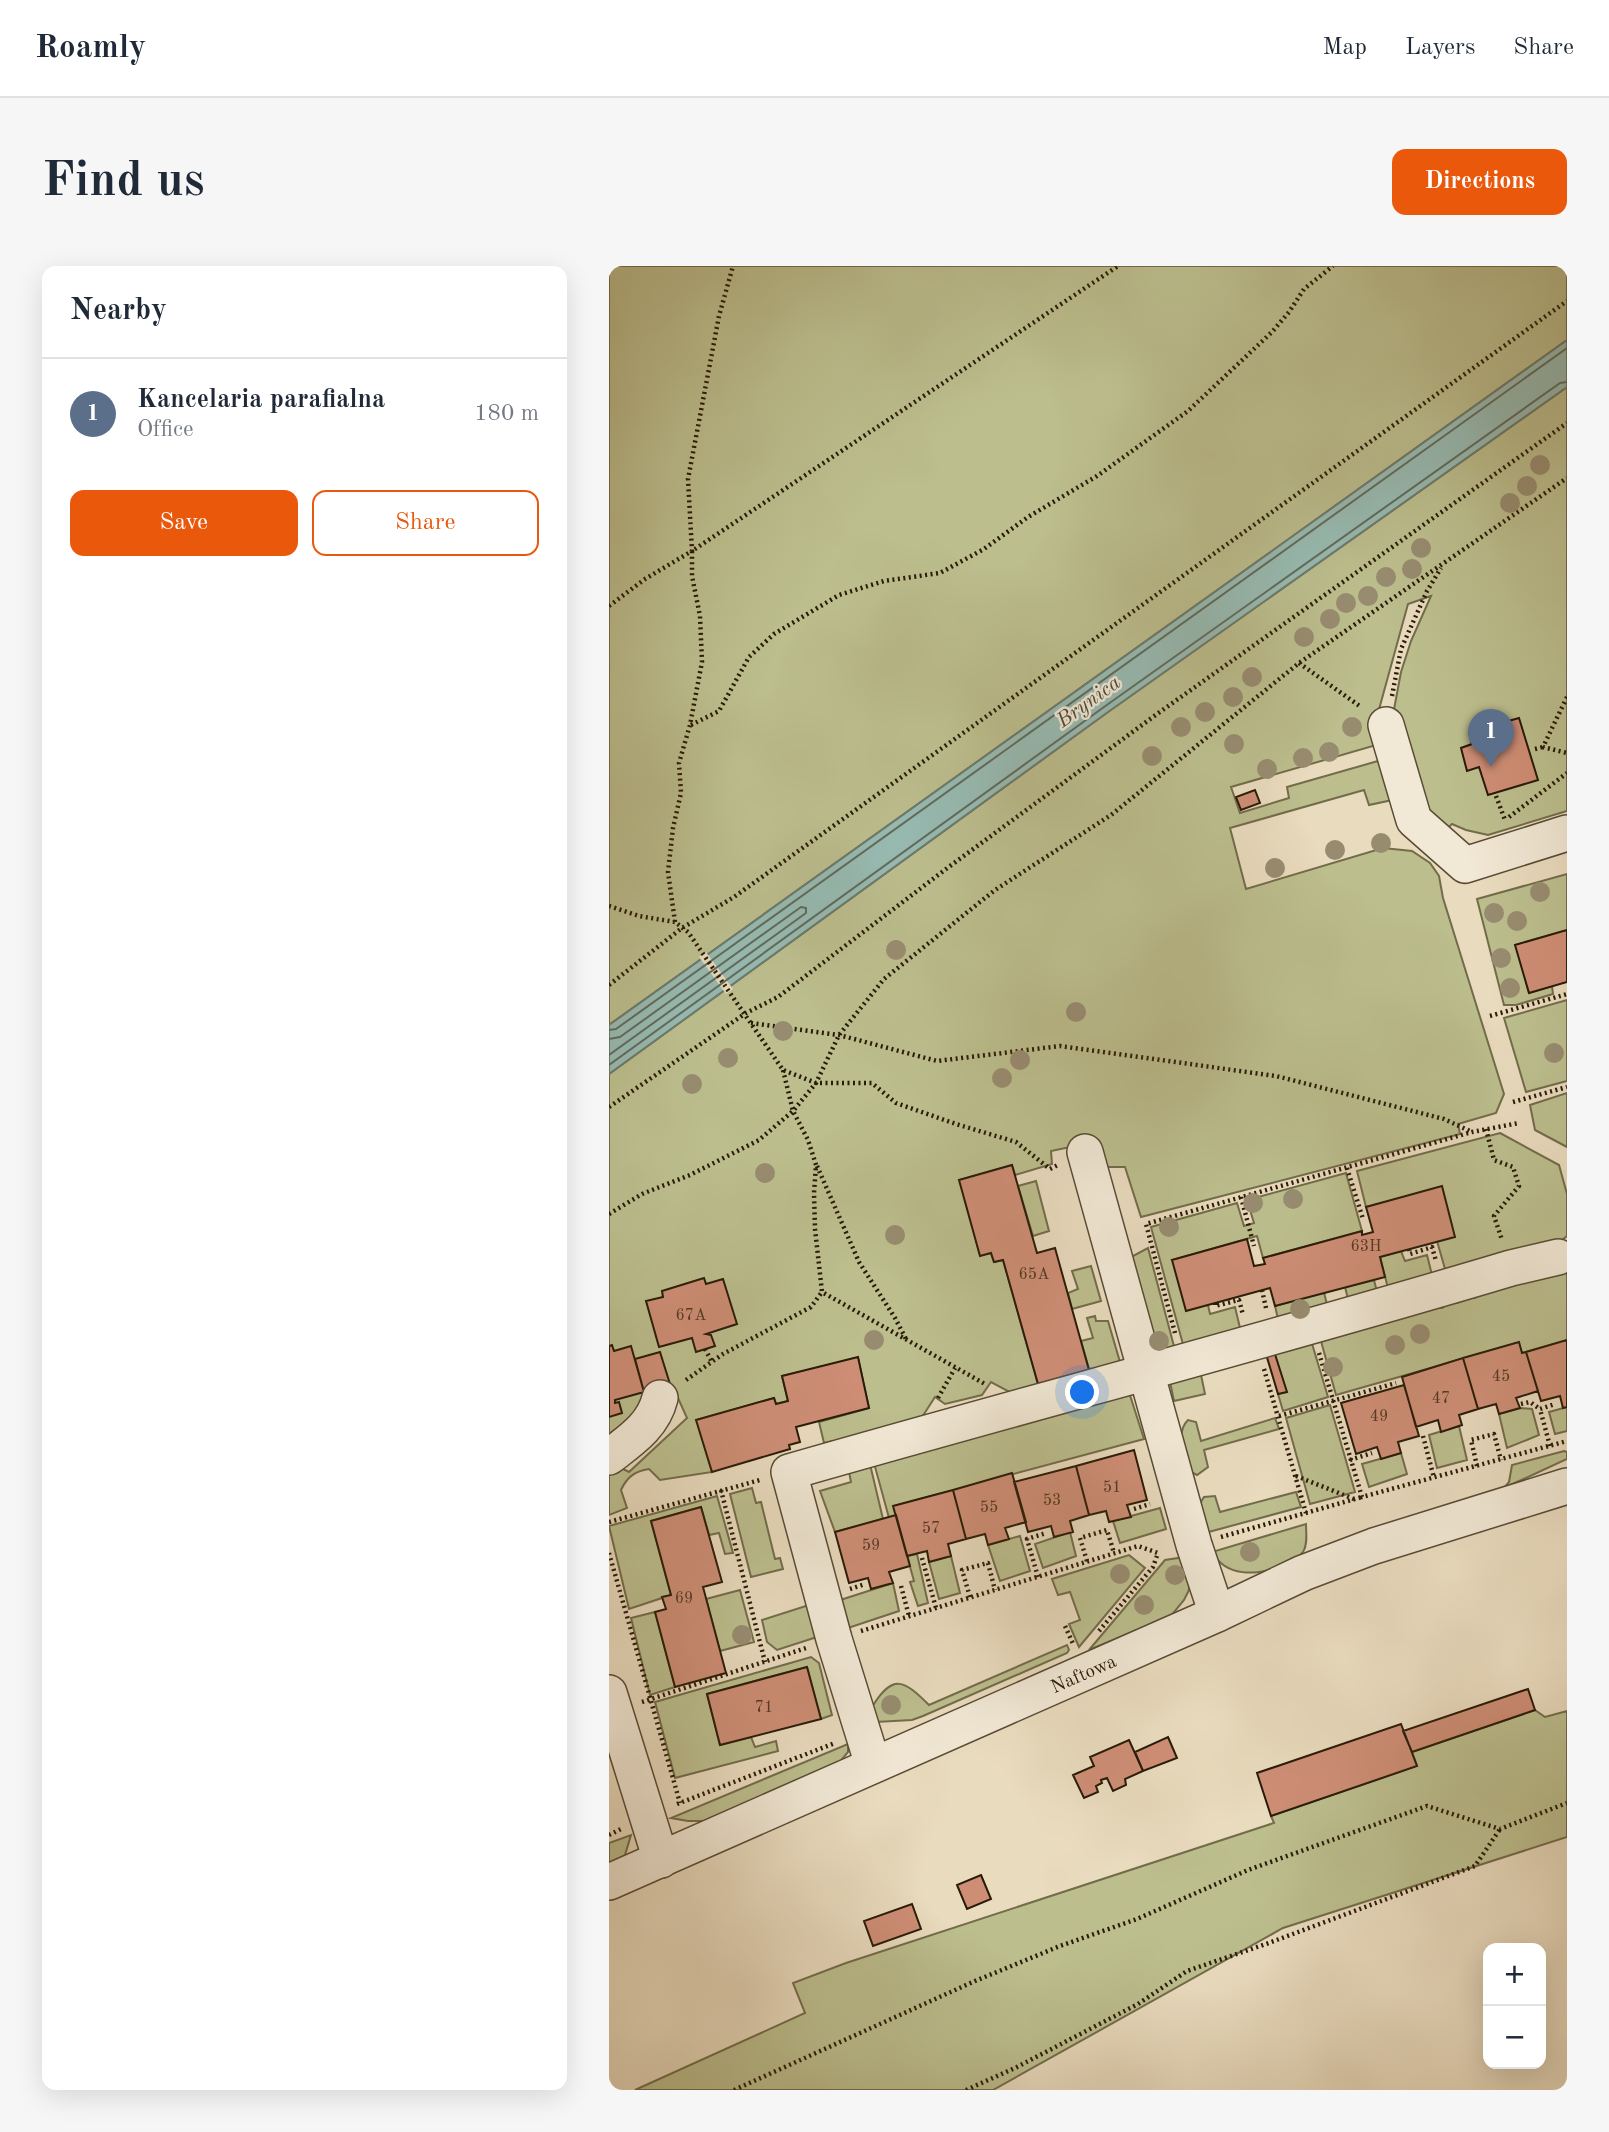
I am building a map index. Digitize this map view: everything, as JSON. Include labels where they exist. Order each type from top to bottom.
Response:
[{"type":"street","points":[[1386,725],[1414,820],[1465,865],[1511,835],[1567,833]]},
{"type":"street","points":[[1085,1152],[1194,1545],[1217,1614]]},
{"type":"street","points":[[873,1765],[834,1639],[789,1472],[1558,1257]]},
{"type":"street","points":[[609,1457],[642,1431],[654,1416],[660,1398]]},
{"type":"street","name":"Naftowa","points":[[609,1882],[1217,1614],[1303,1573],[1374,1546],[1567,1486]]},
{"type":"street","points":[[611,1701],[660,1860]]},
{"type":"path","points":[[675,922],[668,872],[673,828],[681,793],[679,763],[691,725],[702,662],[700,616],[692,576],[688,500],[690,466],[719,316],[733,266]]},
{"type":"path","points":[[609,606],[645,579],[692,551],[1118,266]]},
{"type":"path","points":[[691,725],[719,711],[749,657],[774,634],[839,595],[884,581],[940,573],[1097,476],[1188,411],[1272,332],[1304,289],[1333,266]]},
{"type":"path","points":[[609,985],[682,928],[734,897],[1567,301]]},
{"type":"path","points":[[609,1107],[746,1013],[778,997],[946,869],[1146,723],[1567,423]]},
{"type":"path","points":[[609,1214],[642,1194],[689,1175],[759,1140],[793,1111],[816,1083],[839,1035],[884,979],[995,890],[1111,815],[1299,663],[1567,478]]},
{"type":"path","points":[[1299,663],[1386,725],[1401,649],[1427,591],[1444,564]]},
{"type":"path","points":[[1543,747],[1567,697]]},
{"type":"path","points":[[1535,750],[1543,747],[1567,752]]},
{"type":"path","points":[[1496,796],[1511,835],[1567,773]]},
{"type":"path","points":[[609,906],[639,916],[675,922],[688,932],[746,1013],[783,1070],[793,1111],[808,1140],[816,1165],[859,1262],[907,1341]]},
{"type":"path","points":[[1490,1016],[1567,994]]},
{"type":"path","points":[[751,1023],[839,1035],[937,1061],[1060,1046],[1276,1076],[1444,1119],[1472,1132]]},
{"type":"path","points":[[783,1070],[816,1083],[872,1083],[896,1103],[1016,1142],[1050,1169],[1085,1152]]},
{"type":"path","points":[[1513,1102],[1567,1087]]},
{"type":"path","points":[[1183,1362],[1146,1224],[1472,1132],[1519,1123]]},
{"type":"path","points":[[1486,1129],[1494,1160],[1513,1167],[1519,1186],[1494,1216],[1511,1268]]},
{"type":"path","points":[[660,1398],[712,1362],[811,1307],[822,1292],[815,1229],[816,1165]]},
{"type":"path","points":[[1347,1168],[1363,1219]]},
{"type":"path","points":[[1241,1197],[1254,1246]]},
{"type":"path","points":[[1409,1249],[1410,1254],[1432,1248]]},
{"type":"path","points":[[822,1292],[985,1384]]},
{"type":"path","points":[[1215,1303],[1215,1306],[1239,1300]]},
{"type":"path","points":[[1315,1341],[1362,1497]]},
{"type":"path","points":[[705,1349],[712,1362]]},
{"type":"path","points":[[938,1399],[955,1368]]},
{"type":"path","points":[[1278,1416],[1396,1383]]},
{"type":"path","points":[[1273,1399],[1306,1513]]},
{"type":"path","points":[[1521,1404],[1530,1402],[1540,1409],[1550,1446]]},
{"type":"path","points":[[1540,1409],[1555,1404]]},
{"type":"path","points":[[1477,1466],[1471,1440],[1495,1434],[1501,1460]]},
{"type":"path","points":[[1423,1436],[1434,1478]]},
{"type":"path","points":[[611,1701],[649,1700],[834,1639],[1138,1546],[1158,1553],[1194,1545],[1567,1441]]},
{"type":"path","points":[[1350,1460],[1372,1453]]},
{"type":"path","points":[[609,1522],[789,1472]]},
{"type":"path","points":[[1296,1476],[1355,1500]]},
{"type":"path","points":[[721,1490],[765,1662]]},
{"type":"path","points":[[1087,1561],[1080,1538],[1107,1530],[1114,1553]]},
{"type":"path","points":[[1038,1577],[1027,1539],[1046,1532]]},
{"type":"path","points":[[609,1553],[680,1803]]},
{"type":"path","points":[[1091,1641],[1153,1567],[1158,1553]]},
{"type":"path","points":[[922,1558],[936,1608]]},
{"type":"path","points":[[970,1597],[962,1570],[988,1563],[995,1590]]},
{"type":"path","points":[[901,1586],[909,1616]]},
{"type":"path","points":[[1065,1626],[1077,1653]]},
{"type":"path","points":[[609,1835],[680,1803],[862,1732]]},
{"type":"path","points":[[966,2090],[1015,2068],[1138,2004],[1187,1971],[1475,1866],[1500,1829],[1567,1802]]},
{"type":"path","points":[[1561,1806],[1567,1809]]},
{"type":"path","points":[[734,2090],[975,1981],[1060,1946],[1137,1919],[1248,1870],[1427,1807],[1500,1829]]},
{"type":"green space","points":[[609,266],[1567,266],[1567,340],[609,1025]]},
{"type":"green space","points":[[1567,387],[1567,811],[1488,835],[1452,824],[1449,827],[1431,822],[1392,720],[1401,672],[1431,596],[1408,604],[1375,724],[1378,736],[1373,746],[1231,787],[1240,813],[1289,798],[1287,787],[1378,761],[1397,799],[1369,805],[1364,790],[1230,828],[1246,889],[1383,848],[1412,851],[1430,863],[1439,876],[1443,898],[1504,1094],[1496,1113],[1458,1124],[1460,1134],[1141,1217],[1125,1167],[1106,1167],[1070,1147],[1051,1151],[1052,1164],[1015,1175],[1012,1165],[960,1180],[980,1255],[991,1253],[994,1262],[1003,1260],[1038,1384],[1019,1397],[991,1382],[982,1395],[945,1404],[935,1397],[917,1425],[835,1448],[833,1441],[824,1443],[819,1422],[869,1408],[858,1358],[782,1376],[788,1401],[776,1404],[774,1398],[697,1420],[712,1472],[660,1480],[649,1469],[640,1471],[629,1478],[621,1490],[627,1508],[609,1515],[609,1474],[619,1467],[629,1472],[687,1418],[674,1389],[609,1434],[609,1074],[1108,712]]},
{"type":"green space","points":[[1567,874],[1567,930],[1516,945],[1529,993],[1552,986],[1553,994],[1516,1005],[1504,1005],[1477,899]]},
{"type":"green space","points":[[1567,1000],[1567,1081],[1526,1092],[1504,1018]]},
{"type":"green space","points":[[1567,1093],[1567,1147],[1535,1130],[1530,1105]]},
{"type":"green space","points":[[1500,1133],[1559,1165],[1567,1194],[1567,1236],[1555,1246],[1447,1276],[1437,1241],[1442,1187],[1366,1207],[1357,1171]]},
{"type":"green space","points":[[1346,1173],[1362,1231],[1263,1258],[1257,1236],[1172,1260],[1208,1305],[1210,1314],[1235,1307],[1241,1332],[1184,1348],[1151,1227],[1237,1203],[1244,1226],[1254,1223],[1247,1200]]},
{"type":"green space","points":[[1036,1181],[1049,1231],[1033,1236],[1018,1186]]},
{"type":"green space","points":[[1148,1248],[1175,1350],[1157,1356],[1131,1257]]},
{"type":"green space","points":[[1401,1251],[1405,1261],[1427,1255],[1432,1275],[1389,1292],[1380,1257]]},
{"type":"green space","points":[[1091,1266],[1101,1301],[1072,1309],[1068,1293],[1078,1289],[1072,1271]]},
{"type":"green space","points":[[1567,1266],[1567,1340],[1522,1353],[1518,1343],[1336,1395],[1319,1334],[1434,1307],[1442,1308],[1453,1301],[1457,1303],[1475,1298]]},
{"type":"green space","points":[[1374,1280],[1378,1296],[1349,1303],[1345,1287]]},
{"type":"green space","points":[[1324,1292],[1327,1305],[1278,1319],[1275,1306]]},
{"type":"green space","points":[[1095,1316],[1096,1321],[1108,1321],[1122,1369],[1074,1374],[1089,1369],[1081,1341],[1093,1338],[1087,1318]]},
{"type":"green space","points":[[1310,1337],[1328,1397],[1283,1411],[1278,1394],[1286,1392],[1274,1352]]},
{"type":"green space","points":[[1200,1370],[1205,1394],[1174,1401],[1169,1377]]},
{"type":"green space","points":[[1128,1389],[1144,1439],[894,1506],[896,1515],[889,1518],[874,1463]]},
{"type":"green space","points":[[1330,1405],[1355,1492],[1310,1504],[1286,1418]]},
{"type":"green space","points":[[1567,1407],[1567,1431],[1555,1434],[1549,1412]]},
{"type":"green space","points":[[1520,1408],[1532,1409],[1539,1435],[1507,1448],[1499,1414]]},
{"type":"green space","points":[[1275,1418],[1279,1429],[1204,1450],[1208,1467],[1197,1475],[1191,1472],[1181,1438],[1188,1420],[1196,1422],[1201,1441]]},
{"type":"green space","points":[[1459,1426],[1467,1460],[1437,1468],[1429,1435]]},
{"type":"green space","points":[[1567,1452],[1567,1459],[1504,1488],[1509,1482],[1512,1465]]},
{"type":"green space","points":[[1401,1453],[1407,1474],[1369,1487],[1362,1464]]},
{"type":"green space","points":[[869,1460],[883,1519],[835,1532],[820,1491],[851,1482],[848,1467]]},
{"type":"green space","points":[[752,1488],[756,1503],[761,1502],[775,1559],[780,1558],[783,1569],[751,1577],[730,1494]]},
{"type":"green space","points":[[1296,1492],[1301,1507],[1205,1533],[1199,1505],[1204,1497],[1215,1496],[1220,1512]]},
{"type":"green space","points":[[717,1496],[733,1553],[725,1554],[719,1533],[709,1535],[701,1507],[651,1521],[671,1595],[629,1609],[609,1526]]},
{"type":"green space","points":[[1160,1508],[1166,1529],[1120,1543],[1113,1521]]},
{"type":"green space","points":[[1306,1524],[1303,1552],[1293,1560],[1261,1572],[1233,1570],[1218,1560],[1212,1552]]},
{"type":"green space","points":[[1070,1532],[1076,1556],[1043,1568],[1035,1544]]},
{"type":"green space","points":[[1020,1536],[1030,1571],[1000,1581],[988,1545]]},
{"type":"green space","points":[[917,1554],[928,1603],[918,1606],[910,1582],[914,1581],[907,1556]]},
{"type":"green space","points":[[1129,1555],[1145,1568],[1079,1647],[1069,1624],[1080,1620],[1070,1592],[1058,1595],[1052,1579]]},
{"type":"green space","points":[[951,1556],[960,1593],[939,1599],[929,1562]]},
{"type":"green space","points":[[1185,1557],[1189,1590],[1171,1616],[1089,1650],[1165,1560]]},
{"type":"green space","points":[[893,1583],[899,1611],[839,1631],[831,1603]]},
{"type":"green space","points":[[740,1590],[754,1642],[720,1651],[706,1599]]},
{"type":"green space","points":[[812,1604],[820,1636],[777,1650],[767,1642],[762,1620]]},
{"type":"green space","points":[[655,1612],[675,1687],[650,1695],[631,1618]]},
{"type":"green space","points":[[1067,1645],[1067,1653],[923,1716],[912,1720],[876,1722],[872,1707],[879,1696],[893,1685],[906,1686],[929,1705]]},
{"type":"green space","points":[[811,1657],[819,1663],[832,1715],[821,1719],[807,1667],[707,1694],[720,1745],[751,1737],[755,1747],[776,1741],[778,1751],[675,1778],[655,1702]]},
{"type":"green space","points":[[1535,1710],[1545,1717],[1567,1711],[1567,1837],[1283,1928],[993,2090],[635,2090],[805,2013],[793,1983],[846,1963],[1274,1823],[1271,1816],[1417,1766],[1412,1752]]},
{"type":"green space","points":[[848,1744],[848,1752],[839,1763],[725,1814],[704,1821],[671,1818]]},
{"type":"green space","points":[[631,1835],[625,1855],[609,1865],[609,1843]]},
{"type":"water","name":"Brynica","points":[[1567,340],[1567,387],[1108,712],[609,1074],[609,1025]]},
{"type":"pier","points":[[706,952],[733,989],[726,994],[699,957]]},
{"type":"building","points":[[1519,718],[1538,780],[1488,795],[1479,767],[1467,771],[1461,748],[1472,744],[1469,732]]},
{"type":"building","points":[[1255,790],[1260,803],[1241,810],[1236,797]]},
{"type":"building","points":[[1567,930],[1567,982],[1529,993],[1515,945]]},
{"type":"building","points":[[1012,1165],[1037,1253],[1055,1248],[1089,1370],[1038,1384],[1003,1260],[994,1262],[991,1253],[980,1256],[959,1180]]},
{"type":"building","points":[[1442,1186],[1455,1237],[1380,1257],[1385,1277],[1275,1306],[1270,1288],[1186,1311],[1172,1260],[1247,1239],[1254,1266],[1265,1264],[1263,1258],[1362,1231],[1362,1235],[1373,1232],[1366,1207]]},
{"type":"building","points":[[704,1278],[706,1284],[723,1279],[737,1324],[706,1334],[711,1335],[715,1346],[696,1352],[692,1338],[659,1347],[646,1301],[663,1297],[662,1291]]},
{"type":"building","points":[[1567,1340],[1567,1407],[1563,1408],[1560,1396],[1541,1401],[1526,1352]]},
{"type":"building","points":[[1519,1342],[1522,1353],[1526,1352],[1538,1391],[1516,1398],[1520,1408],[1499,1414],[1496,1404],[1478,1409],[1463,1358]]},
{"type":"building","points":[[612,1345],[614,1351],[631,1346],[644,1392],[615,1400],[615,1403],[619,1402],[622,1413],[609,1417],[609,1346]]},
{"type":"building","points":[[1274,1351],[1287,1392],[1278,1394],[1266,1354]]},
{"type":"building","points":[[660,1352],[670,1384],[644,1392],[635,1359]]},
{"type":"building","points":[[858,1357],[869,1408],[796,1427],[800,1442],[789,1445],[790,1449],[712,1472],[696,1420],[774,1398],[776,1404],[788,1401],[782,1376]]},
{"type":"building","points":[[1463,1358],[1478,1409],[1459,1415],[1462,1425],[1441,1432],[1438,1420],[1416,1427],[1402,1377]]},
{"type":"building","points":[[1404,1385],[1419,1436],[1398,1442],[1401,1453],[1381,1459],[1377,1447],[1356,1454],[1341,1403]]},
{"type":"building","points":[[1134,1450],[1147,1500],[1127,1505],[1131,1517],[1109,1522],[1106,1511],[1089,1515],[1076,1466]]},
{"type":"building","points":[[1076,1466],[1089,1515],[1070,1521],[1073,1532],[1054,1537],[1051,1526],[1028,1532],[1014,1482]]},
{"type":"building","points":[[1012,1473],[1026,1522],[1005,1528],[1009,1539],[988,1545],[985,1534],[966,1539],[953,1490]]},
{"type":"building","points":[[953,1490],[966,1539],[948,1544],[951,1556],[929,1562],[927,1551],[907,1556],[893,1506]]},
{"type":"building","points":[[701,1507],[722,1582],[703,1587],[726,1673],[675,1687],[655,1612],[666,1609],[662,1597],[671,1595],[651,1521]]},
{"type":"building","points":[[896,1515],[910,1566],[889,1572],[893,1583],[871,1589],[868,1578],[849,1583],[835,1532]]},
{"type":"building","points":[[807,1667],[821,1719],[720,1745],[707,1694]]},
{"type":"building","points":[[1528,1689],[1535,1710],[1412,1752],[1403,1731]]},
{"type":"building","points":[[1401,1724],[1417,1766],[1271,1816],[1257,1773]]},
{"type":"building","points":[[1168,1737],[1177,1758],[1143,1771],[1135,1752]]},
{"type":"building","points":[[1129,1740],[1143,1771],[1125,1779],[1126,1785],[1113,1791],[1107,1778],[1101,1780],[1102,1783],[1096,1786],[1098,1792],[1084,1798],[1073,1775],[1094,1766],[1090,1757]]},
{"type":"building","points":[[981,1875],[991,1899],[967,1909],[957,1885]]},
{"type":"building","points":[[912,1904],[921,1929],[873,1946],[864,1921]]},
{"type":"place","name":"Kancelaria parafialna","points":[[1491,767]]}]
